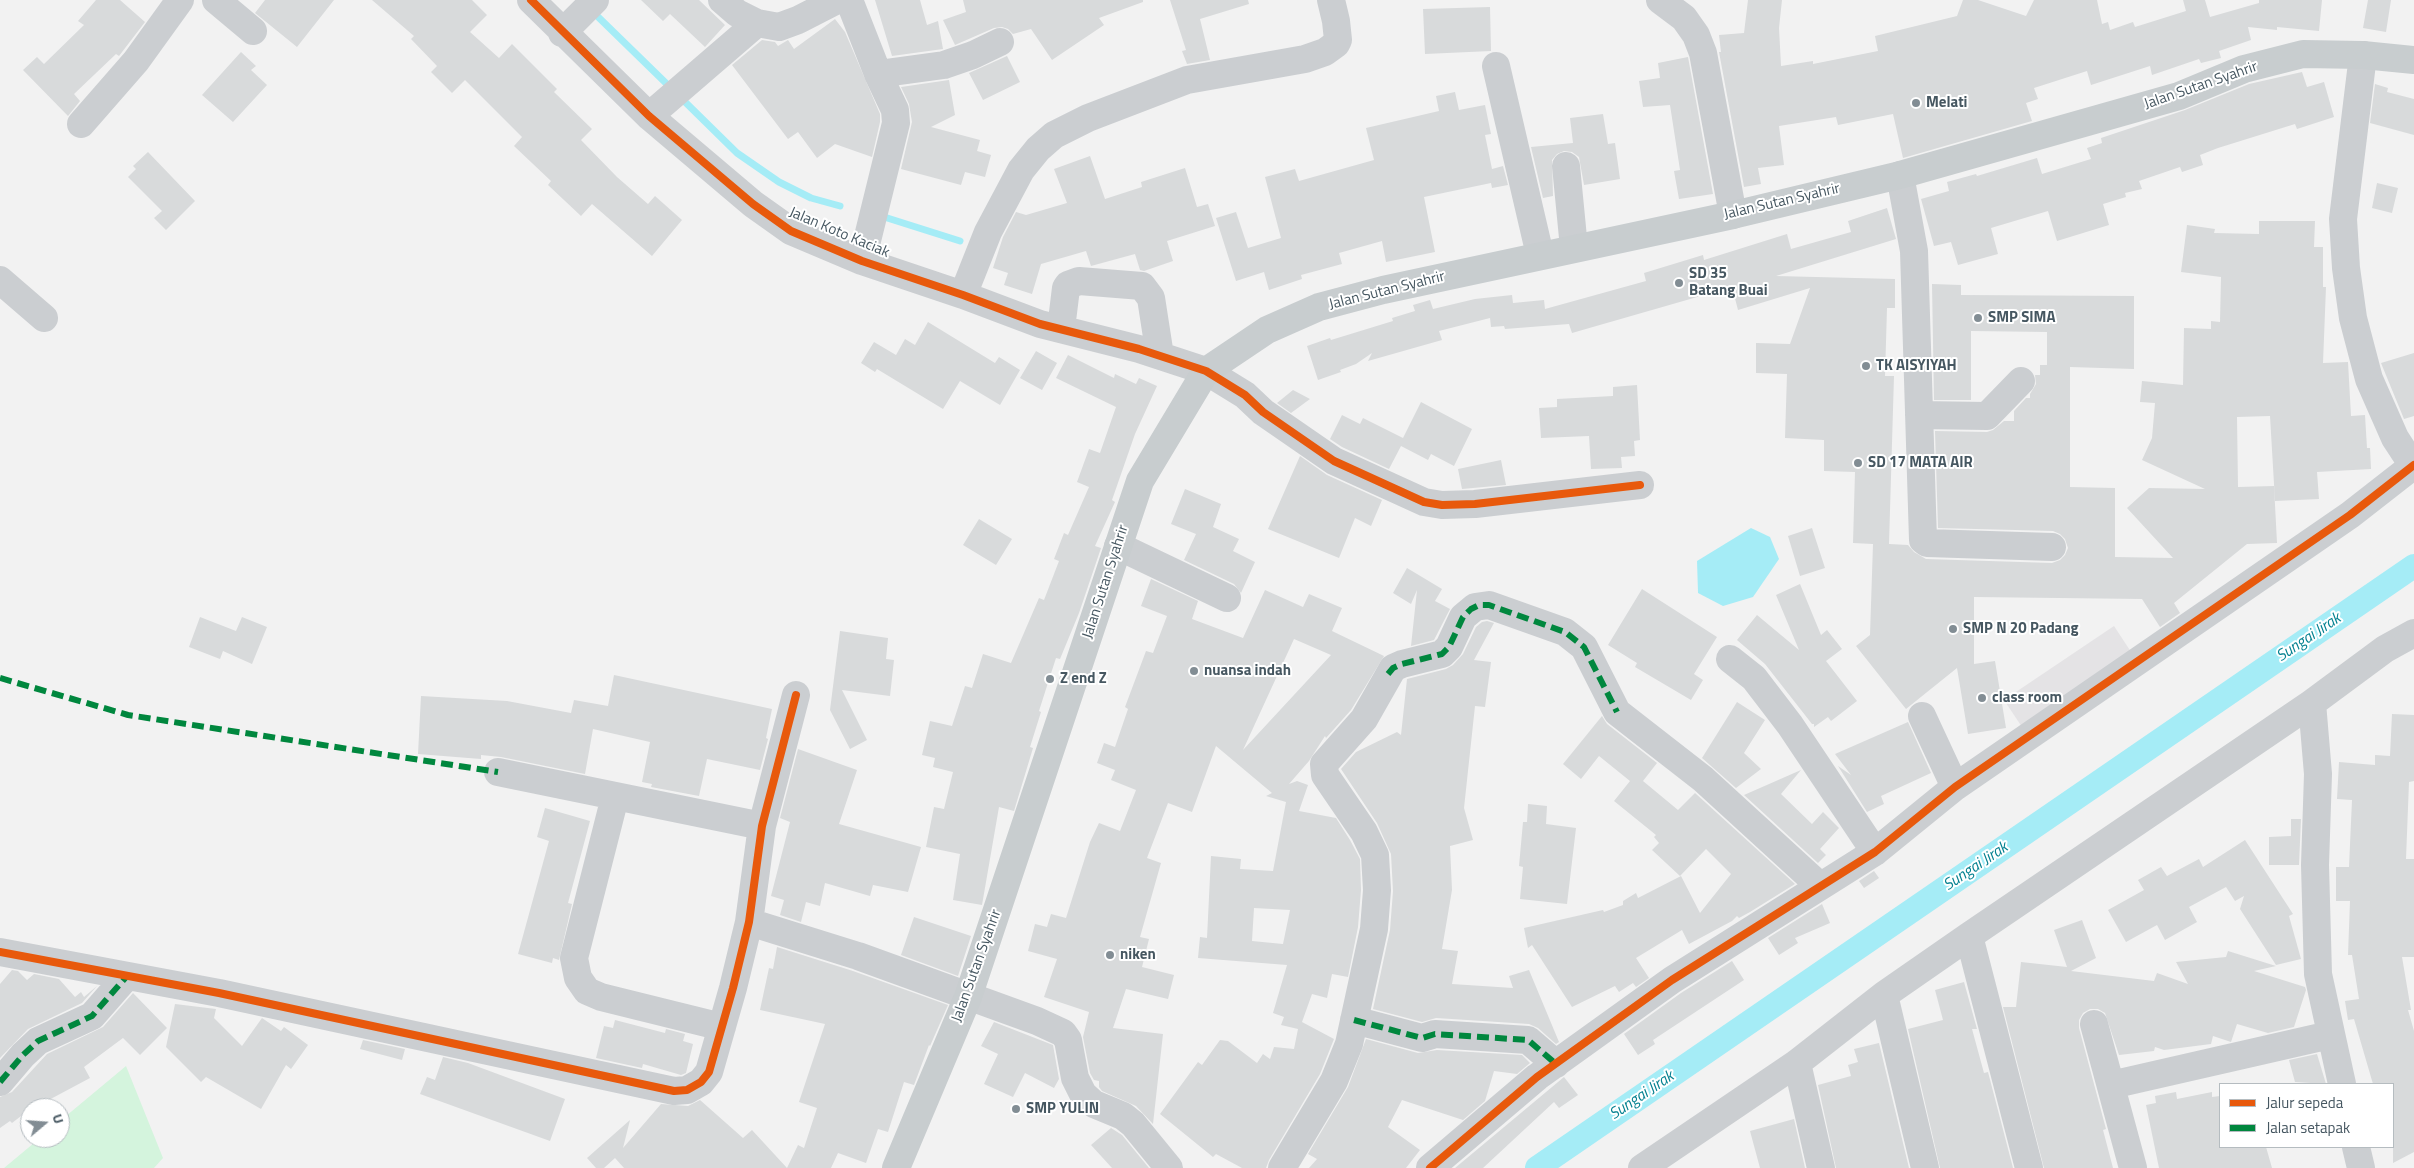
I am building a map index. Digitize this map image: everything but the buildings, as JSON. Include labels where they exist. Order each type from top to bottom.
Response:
[{"type":"main road","name":"Jalan Sutan Syahrir","points":[[896,1168],[968,997],[1140,481],[1206,371],[1267,330],[1319,307],[1383,290],[1733,215],[1900,175],[2179,96],[2244,69],[2303,54],[2363,55],[2414,60]]},
{"type":"street","points":[[81,124],[136,61],[180,0]]},
{"type":"street","points":[[216,0],[253,31]]},
{"type":"street","name":"Jalan Koto Kaciak","points":[[531,0],[567,29],[753,204],[792,231],[864,254],[1040,324],[1160,356],[1206,371],[1245,395],[1263,412],[1334,461],[1424,502],[1442,506],[1640,485]]},
{"type":"street","points":[[567,29],[595,0]]},
{"type":"street","points":[[722,0],[737,13],[757,23],[779,27],[798,20],[837,0]]},
{"type":"street","points":[[849,0],[896,118],[896,131],[864,254]]},
{"type":"street","points":[[964,295],[988,232],[1021,170],[1038,149],[1054,135],[1088,118],[1187,80],[1305,59],[1325,52],[1336,44],[1338,40],[1331,0]]},
{"type":"street","points":[[1660,0],[1684,18],[1696,35],[1703,53],[1733,215]]},
{"type":"street","points":[[655,110],[757,23]]},
{"type":"street","points":[[878,74],[944,66],[1000,42]]},
{"type":"street","points":[[1430,1168],[1556,1064],[1672,980],[1875,852],[1955,787],[2350,515],[2414,466],[2395,438],[2370,379],[2353,318],[2346,268],[2343,219],[2363,55]]},
{"type":"street","points":[[1496,66],[1540,255]]},
{"type":"street","points":[[1566,166],[1574,248]]},
{"type":"street","points":[[1900,175],[1914,251],[1924,541],[2052,547]]},
{"type":"street","points":[[0,280],[44,318]]},
{"type":"street","points":[[1060,329],[1068,284],[1079,281],[1142,286],[1151,298],[1160,356]]},
{"type":"street","points":[[1919,415],[1987,416],[2021,381]]},
{"type":"street","points":[[1118,546],[1227,598]]},
{"type":"street","points":[[1282,1168],[1334,1081],[1349,1044],[1374,929],[1377,890],[1375,855],[1364,832],[1325,775],[1324,764],[1364,719],[1393,668],[1442,654],[1449,647],[1464,617],[1471,609],[1479,605],[1489,604],[1565,632],[1584,647],[1617,712],[1703,780],[1820,886]]},
{"type":"street","points":[[1642,1168],[1797,1063],[1884,995],[1969,936],[2312,703],[2385,649],[2414,633]]},
{"type":"street","points":[[1730,659],[1754,678],[1790,725],[1875,852]]},
{"type":"street","points":[[0,952],[219,993],[674,1091],[687,1090],[701,1082],[709,1072],[722,1027],[749,922],[762,826],[796,695]]},
{"type":"street","points":[[2312,703],[2318,774],[2316,865],[2318,974],[2342,1083]]},
{"type":"street","points":[[1922,716],[1955,787]]},
{"type":"street","points":[[498,772],[762,826]]},
{"type":"street","points":[[615,797],[574,958],[578,978],[587,991],[601,997],[722,1027]]},
{"type":"street","points":[[749,922],[858,956],[1037,1021],[1063,1033],[1068,1040],[1075,1078],[1083,1094],[1094,1104],[1123,1116],[1133,1124],[1169,1168]]},
{"type":"street","points":[[1969,936],[2030,1168]]},
{"type":"street","points":[[0,1082],[22,1055],[38,1041],[92,1016],[127,976]]},
{"type":"street","points":[[1884,995],[1925,1168]]},
{"type":"street","points":[[1354,1020],[1422,1038],[1435,1034],[1528,1040],[1556,1064]]},
{"type":"street","points":[[2094,1024],[2133,1168]]},
{"type":"street","points":[[2111,1085],[2330,1035]]},
{"type":"street","points":[[1797,1063],[1821,1168]]},
{"type":"shaded area","name":"SMP N 20 Padang","points":[[2114,626],[2135,658],[2026,733],[2004,700]]},
{"type":"green space","points":[[126,1066],[163,1158],[154,1168],[4,1168],[28,1148],[70,1148],[70,1113]]},
{"type":"water","points":[[1751,528],[1770,537],[1779,559],[1753,597],[1723,606],[1698,593],[1697,561]]},
{"type":"waterway","points":[[592,11],[672,89]]},
{"type":"waterway","points":[[680,97],[737,153],[779,182],[811,198],[840,206]]},
{"type":"waterway","points":[[881,216],[960,241]]},
{"type":"waterway","name":"Sungai Jirak","points":[[1537,1168],[2414,566]]},
{"type":"marked path","points":[[1388,674],[1393,668],[1402,664],[1442,654],[1449,647],[1463,617],[1471,609],[1479,605],[1489,605],[1565,632],[1584,647],[1617,712]]},
{"type":"marked path","points":[[0,678],[128,715],[498,772]]},
{"type":"marked path","points":[[0,1082],[38,1041],[92,1016],[127,976]]},
{"type":"marked path","points":[[1354,1020],[1422,1038],[1435,1034],[1528,1040],[1556,1064]]},
{"type":"cycle path","points":[[531,0],[649,116],[753,204],[791,231],[862,261],[963,295],[1040,324],[1139,349],[1206,371],[1245,395],[1263,412],[1334,461],[1424,502],[1442,505],[1475,504],[1640,485]]},
{"type":"cycle path","points":[[1430,1168],[1537,1077],[1672,980],[1875,852],[1955,787],[2350,515],[2414,465]]},
{"type":"cycle path","points":[[0,952],[219,993],[674,1091],[687,1090],[701,1082],[709,1072],[733,988],[749,922],[762,826],[796,695]]},
{"type":"place","name":"Melati","points":[[1916,103]]},
{"type":"place","name":"SD 35 Batang Buai","points":[[1679,283]]},
{"type":"place","name":"SMP SIMA","points":[[1978,318]]},
{"type":"place","name":"TK AISYIYAH","points":[[1866,366]]},
{"type":"place","name":"SD 17 MATA AIR","points":[[1858,463]]},
{"type":"place","name":"SMP N 20 Padang","points":[[1953,629]]},
{"type":"place","name":"nuansa indah","points":[[1194,671]]},
{"type":"place","name":"Z end Z","points":[[1050,679]]},
{"type":"place","name":"class room","points":[[1982,698]]},
{"type":"place","name":"niken","points":[[1110,955]]},
{"type":"place","name":"SMP YULIN","points":[[1016,1109]]}]
